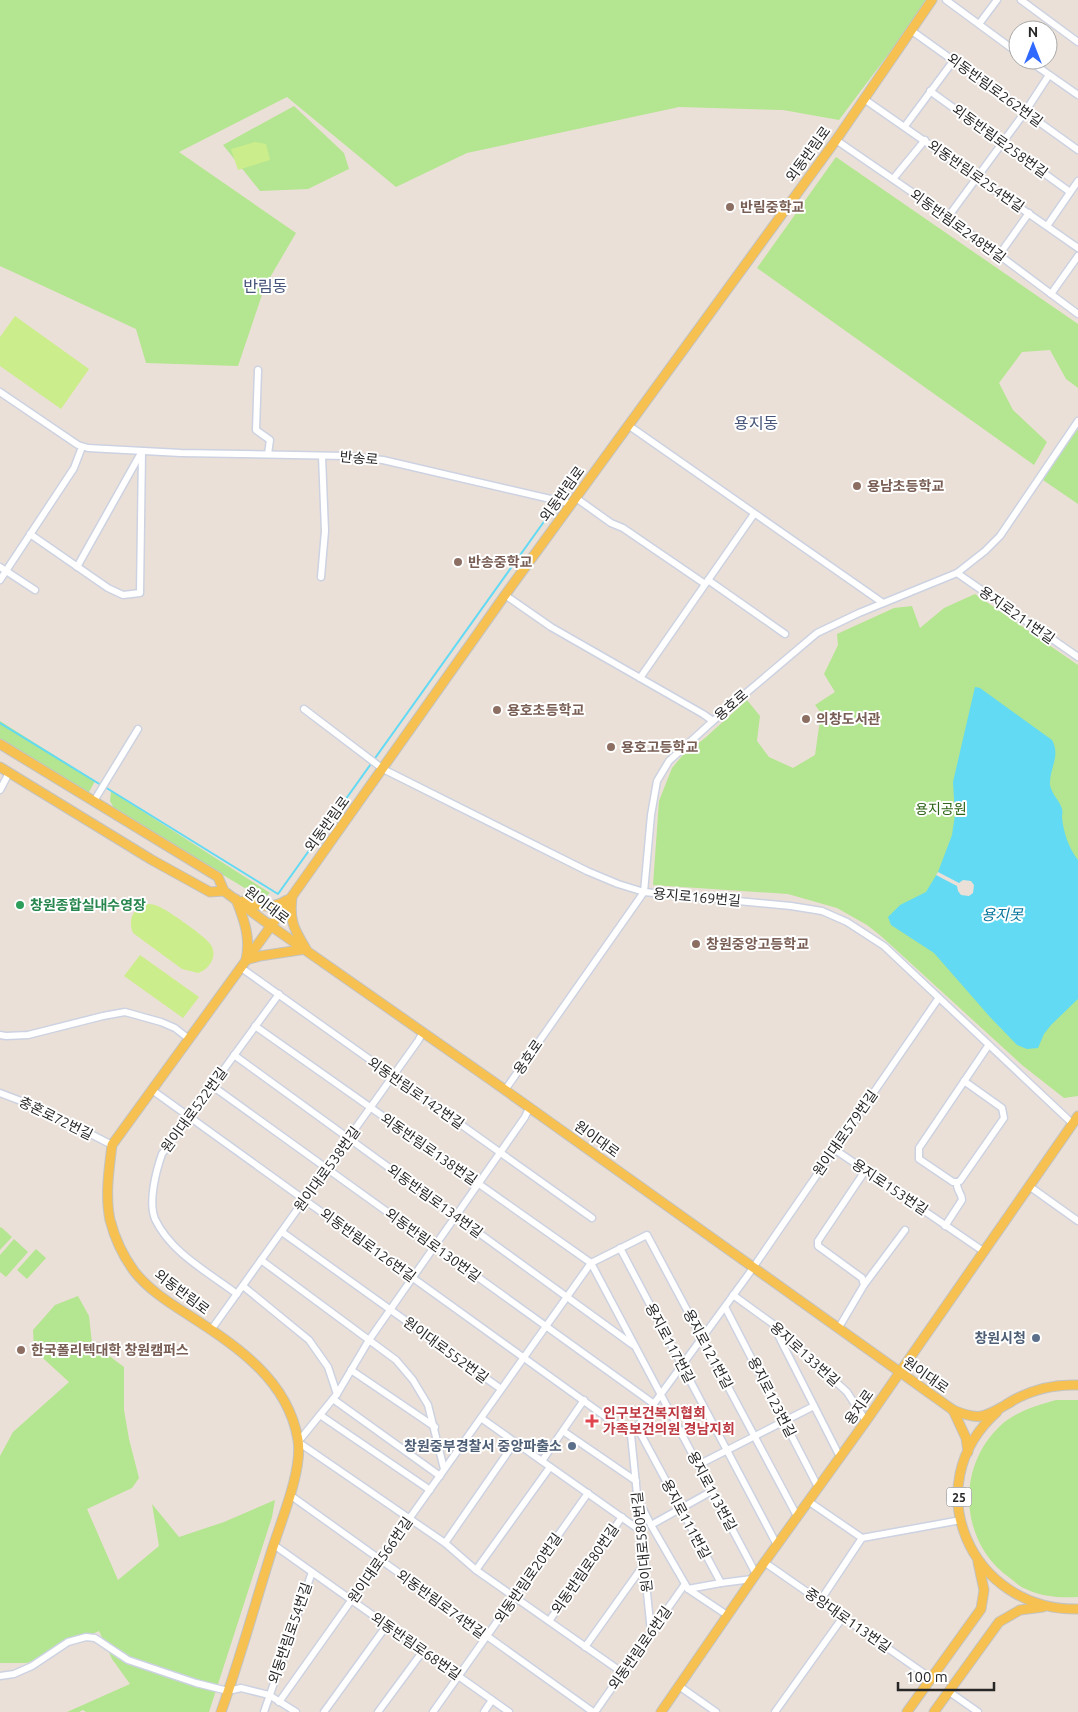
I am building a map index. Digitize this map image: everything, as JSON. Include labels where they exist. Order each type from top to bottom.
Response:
[{"type":"main road","name":"외동반림로","points":[[221,1712],[290,1495],[296,1472],[298,1442],[294,1423],[286,1403],[271,1380],[255,1364],[211,1330],[160,1297],[135,1273],[119,1248],[110,1219],[108,1187],[112,1145],[292,897],[380,767],[836,140],[932,0]]},
{"type":"main road","name":"원이대로","points":[[0,744],[218,877],[224,891],[271,926],[505,1090],[953,1410],[971,1417],[982,1416],[1011,1402]]},
{"type":"main road","name":"원이대로","points":[[0,767],[152,860],[210,892],[224,891]]},
{"type":"main road","points":[[236,899],[253,905],[278,906],[292,897]]},
{"type":"main road","points":[[236,899],[246,926],[249,946],[246,960],[306,949],[293,926],[290,909],[292,897]]},
{"type":"main road","name":"용지로","points":[[661,1712],[754,1576],[866,1421],[1075,1120]]},
{"type":"main road","name":"25","points":[[1078,1385],[1046,1388],[1027,1393],[1011,1402],[986,1424],[968,1452],[962,1468],[959,1485],[961,1520],[967,1540],[977,1559],[994,1579],[1022,1598],[1046,1607],[1078,1609]]},
{"type":"main road","name":"원이대로","points":[[953,1410],[966,1438],[968,1452]]},
{"type":"main road","points":[[907,1712],[981,1609],[984,1590],[977,1559]]},
{"type":"main road","points":[[934,1712],[998,1622],[1020,1610],[1046,1607]]},
{"type":"street","points":[[946,0],[1008,46]]},
{"type":"street","points":[[979,24],[996,0]]},
{"type":"street","points":[[1021,0],[1078,42]]},
{"type":"street","name":"외동반림로262번길","points":[[912,31],[1078,149]]},
{"type":"street","points":[[905,126],[954,60]]},
{"type":"street","points":[[1042,70],[1078,96]]},
{"type":"street","points":[[948,217],[1001,142],[1025,112],[1049,75]]},
{"type":"street","name":"외동반림로258번길","points":[[930,91],[1070,192]]},
{"type":"street","name":"외동반림로254번길","points":[[864,99],[1078,248]]},
{"type":"street","name":"외동반림로248번길","points":[[836,140],[948,217],[1078,314]]},
{"type":"street","points":[[893,180],[925,140]]},
{"type":"street","points":[[1047,226],[1078,181]]},
{"type":"street","points":[[999,255],[1029,213]]},
{"type":"street","points":[[1051,294],[1078,256]]},
{"type":"street","points":[[258,370],[256,430],[270,440],[268,454]]},
{"type":"street","name":"반송로","points":[[0,392],[82,447],[142,452],[346,456],[384,460],[574,501]]},
{"type":"street","name":"용호로","points":[[505,1090],[644,892],[651,815],[657,781],[669,761],[817,633],[883,603],[957,573],[985,551],[1000,536],[1078,421]]},
{"type":"street","points":[[628,425],[883,603]]},
{"type":"street","points":[[0,580],[3,569],[30,534],[74,468],[82,447]]},
{"type":"street","points":[[30,534],[108,588],[123,594],[140,594],[142,452]]},
{"type":"street","points":[[77,567],[142,452]]},
{"type":"street","points":[[321,577],[325,531],[322,456]]},
{"type":"street","points":[[574,501],[623,528],[785,634]]},
{"type":"street","points":[[640,678],[754,514]]},
{"type":"street","points":[[3,569],[35,590]]},
{"type":"street","name":"용지로211번길","points":[[957,573],[1078,657]]},
{"type":"street","points":[[505,595],[551,626],[713,721]]},
{"type":"street","name":"용지로169번길","points":[[304,709],[380,767],[587,871],[618,884],[644,892],[790,906],[822,911],[847,922],[884,946],[988,1046],[1075,1120]]},
{"type":"street","points":[[94,801],[138,729]]},
{"type":"street","points":[[0,790],[9,773]]},
{"type":"street","name":"외동반림로142번길","points":[[240,968],[592,1218]]},
{"type":"street","name":"원이대로522번길","points":[[237,1294],[176,1249],[155,1218],[153,1196],[155,1172],[162,1154],[278,994]]},
{"type":"street","name":"원이대로579번길","points":[[753,1268],[938,999]]},
{"type":"street","points":[[0,1034],[6,1036],[28,1035],[125,1012],[161,1022],[175,1028],[189,1039]]},
{"type":"street","name":"외동반림로138번길","points":[[255,1026],[590,1263],[598,1276]]},
{"type":"street","name":"원이대로538번길","points":[[211,1330],[423,1032]]},
{"type":"street","points":[[964,1081],[1002,1108],[1004,1118],[960,1182],[953,1182],[919,1159],[919,1148],[964,1081],[988,1046]]},
{"type":"street","name":"외동반림로134번길","points":[[234,1055],[636,1347]]},
{"type":"street","name":"외동반림로130번길","points":[[211,1086],[654,1404]]},
{"type":"street","name":"외동반림로126번길","points":[[152,1090],[631,1435]]},
{"type":"street","name":"충혼로72번길","points":[[0,1092],[42,1109],[112,1145]]},
{"type":"street","name":"원이대로552번길","points":[[298,1442],[335,1396],[369,1340],[479,1184],[525,1117],[529,1108]]},
{"type":"street","name":"용지로153번길","points":[[834,1149],[983,1251]]},
{"type":"street","points":[[864,1285],[862,1278],[825,1252],[818,1246],[818,1241],[865,1170]]},
{"type":"street","points":[[945,1226],[962,1200],[962,1196],[956,1188],[957,1182]]},
{"type":"street","points":[[1029,1186],[1078,1220]]},
{"type":"street","points":[[838,1329],[864,1285],[905,1230]]},
{"type":"street","points":[[282,1232],[390,1310]]},
{"type":"street","name":"용지로121번길","points":[[620,1248],[647,1234],[797,1516]]},
{"type":"street","points":[[590,1263],[620,1248]]},
{"type":"street","name":"용지로117번길","points":[[620,1248],[776,1545]]},
{"type":"street","points":[[261,1260],[396,1360],[413,1380],[428,1405],[444,1469]]},
{"type":"street","name":"원이대로566번길","points":[[279,1702],[590,1263]]},
{"type":"street","points":[[631,1435],[753,1268]]},
{"type":"street","name":"용지로113번길","points":[[598,1276],[712,1491],[754,1576]]},
{"type":"street","points":[[243,1286],[309,1340],[328,1367],[335,1396],[440,1476]]},
{"type":"street","name":"용지로133번길","points":[[734,1295],[773,1324],[847,1392],[866,1421]]},
{"type":"street","name":"용지로123번길","points":[[725,1307],[818,1487]]},
{"type":"street","name":"원이대로552번길","points":[[390,1310],[501,1389]]},
{"type":"street","points":[[773,1324],[840,1457]]},
{"type":"street","points":[[351,1370],[435,1427]]},
{"type":"street","points":[[542,1461],[584,1400]]},
{"type":"street","points":[[698,1465],[814,1406]]},
{"type":"street","points":[[320,1415],[430,1490]]},
{"type":"street","points":[[481,1418],[641,1531]]},
{"type":"street","name":"용지로111번길","points":[[637,1427],[721,1583]]},
{"type":"street","name":"원이대로580번길","points":[[563,1430],[636,1482]]},
{"type":"street","name":"원이대로580번길","points":[[631,1435],[651,1632]]},
{"type":"street","name":"외동반림로80번길","points":[[298,1442],[445,1543],[476,1570],[623,1673]]},
{"type":"street","points":[[445,1543],[515,1442]]},
{"type":"street","points":[[476,1570],[550,1467]]},
{"type":"street","points":[[651,1525],[712,1491]]},
{"type":"street","name":"외동반림로20번길","points":[[433,1712],[588,1493]]},
{"type":"street","name":"외동반림로74번길","points":[[290,1495],[594,1712]]},
{"type":"street","points":[[638,1500],[687,1586],[727,1615]]},
{"type":"street","points":[[808,1501],[862,1538],[961,1520]]},
{"type":"street","name":"외동반림로80번길","points":[[549,1621],[622,1517]]},
{"type":"street","points":[[820,1601],[862,1538]]},
{"type":"street","name":"외동반림로68번길","points":[[274,1545],[508,1712]]},
{"type":"street","name":"중앙대로113번길","points":[[764,1562],[932,1679]]},
{"type":"street","points":[[585,1647],[645,1563]]},
{"type":"street","name":"외동반림로54번길","points":[[264,1712],[312,1572]]},
{"type":"street","points":[[687,1586],[721,1583],[754,1576]]},
{"type":"street","name":"외동반림로6번길","points":[[594,1712],[651,1632],[687,1586]]},
{"type":"street","points":[[775,1712],[843,1617]]},
{"type":"street","points":[[324,1712],[387,1626]]},
{"type":"street","points":[[0,1676],[14,1674],[32,1666],[68,1642],[86,1636],[95,1638],[128,1660],[196,1683],[228,1691]]},
{"type":"street","points":[[378,1712],[423,1651]]},
{"type":"street","points":[[679,1686],[716,1712]]},
{"type":"street","name":"외동반림로54번길","points":[[228,1691],[241,1688],[269,1695],[296,1712]]},
{"type":"street","points":[[948,1691],[978,1712]]},
{"type":"street","points":[[484,1712],[492,1700]]},
{"type":"green space","points":[[0,0],[929,0],[839,120],[783,110],[679,107],[467,153],[396,187],[287,97],[179,152],[296,233],[265,286],[238,366],[146,363],[136,329],[0,266]]},
{"type":"green space","points":[[294,106],[344,153],[349,169],[308,189],[260,191],[223,145]]},
{"type":"green space","points":[[255,142],[266,144],[270,160],[238,170],[231,149]]},
{"type":"green space","points":[[836,157],[1078,324],[1078,388],[1066,379],[1050,350],[1022,352],[999,383],[1013,410],[1047,442],[1034,465],[757,268]]},
{"type":"green space","points":[[15,316],[89,369],[61,409],[0,366],[0,337]]},
{"type":"green space","points":[[1078,429],[1078,504],[1040,478]]},
{"type":"green space","name":"용지공원","points":[[975,594],[1078,665],[1078,1096],[1064,1098],[1022,1065],[881,936],[867,925],[837,908],[788,894],[653,885],[659,801],[672,768],[682,756],[747,700],[760,716],[757,741],[769,757],[793,768],[815,755],[821,713],[815,705],[835,692],[824,674],[838,645],[837,634],[894,608],[912,606],[920,628],[944,608]]},
{"type":"green space","points":[[0,721],[95,781],[88,794],[0,741]]},
{"type":"green space","points":[[111,791],[270,893],[263,899],[115,810],[110,801]]},
{"type":"green space","points":[[148,904],[156,905],[187,924],[211,945],[213,958],[206,969],[198,973],[182,969],[133,933],[131,918],[133,914],[139,908]]},
{"type":"green space","points":[[140,955],[199,997],[183,1018],[124,976]]},
{"type":"green space","points":[[0,1228],[12,1237],[0,1250]]},
{"type":"green space","points":[[14,1239],[28,1252],[6,1277],[0,1272],[0,1255]]},
{"type":"green space","points":[[36,1249],[46,1258],[27,1279],[17,1270]]},
{"type":"green space","points":[[78,1296],[89,1316],[92,1343],[124,1367],[124,1410],[139,1478],[132,1488],[87,1509],[118,1580],[159,1546],[152,1504],[179,1537],[224,1522],[275,1500],[272,1517],[209,1712],[86,1712],[83,1710],[67,1712],[130,1684],[112,1659],[99,1631],[27,1663],[0,1663],[0,1456],[13,1432],[69,1382],[34,1350],[33,1330],[55,1305]]},
{"type":"green space","points":[[1056,1400],[1078,1400],[1078,1597],[1038,1594],[1022,1587],[1010,1578],[994,1564],[981,1546],[973,1527],[969,1506],[970,1485],[975,1465],[984,1445],[1004,1422],[1033,1407]]},
{"type":"water","name":"용지못","points":[[975,687],[980,688],[1052,740],[1055,757],[1050,785],[1062,809],[1067,840],[1078,860],[1078,999],[1051,1025],[1044,1034],[1038,1048],[1027,1049],[1017,1045],[934,953],[891,925],[888,917],[900,905],[926,892],[938,872],[952,835],[955,815],[953,782]]},
{"type":"pier","points":[[938,872],[959,883],[963,880],[971,881],[974,885],[973,893],[969,896],[961,895],[957,886],[936,875]]},
{"type":"waterway","points":[[105,787],[278,894],[548,516]]},
{"type":"waterway","points":[[0,723],[101,785]]},
{"type":"place","name":"반림중학교","points":[[730,207]]},
{"type":"place","name":"용남초등학교","points":[[857,486]]},
{"type":"place","name":"반송중학교","points":[[458,562]]},
{"type":"place","name":"용호초등학교","points":[[497,710]]},
{"type":"place","name":"의창도서관","points":[[806,719]]},
{"type":"place","name":"용호고등학교","points":[[611,747]]},
{"type":"place","name":"창원종합실내수영장","points":[[20,905]]},
{"type":"place","name":"창원중앙고등학교","points":[[696,944]]},
{"type":"place","name":"창원시청","points":[[1036,1338]]},
{"type":"place","name":"한국폴리텍대학 창원캠퍼스","points":[[21,1350]]},
{"type":"place","name":"인구보건복지협회 가족보건의원 경남지회","points":[[592,1421]]},
{"type":"place","name":"창원중부경찰서 중앙파출소","points":[[572,1446]]},
{"type":"district","name":"반림동","points":[[265,286]]},
{"type":"district","name":"용지동","points":[[756,423]]}]
